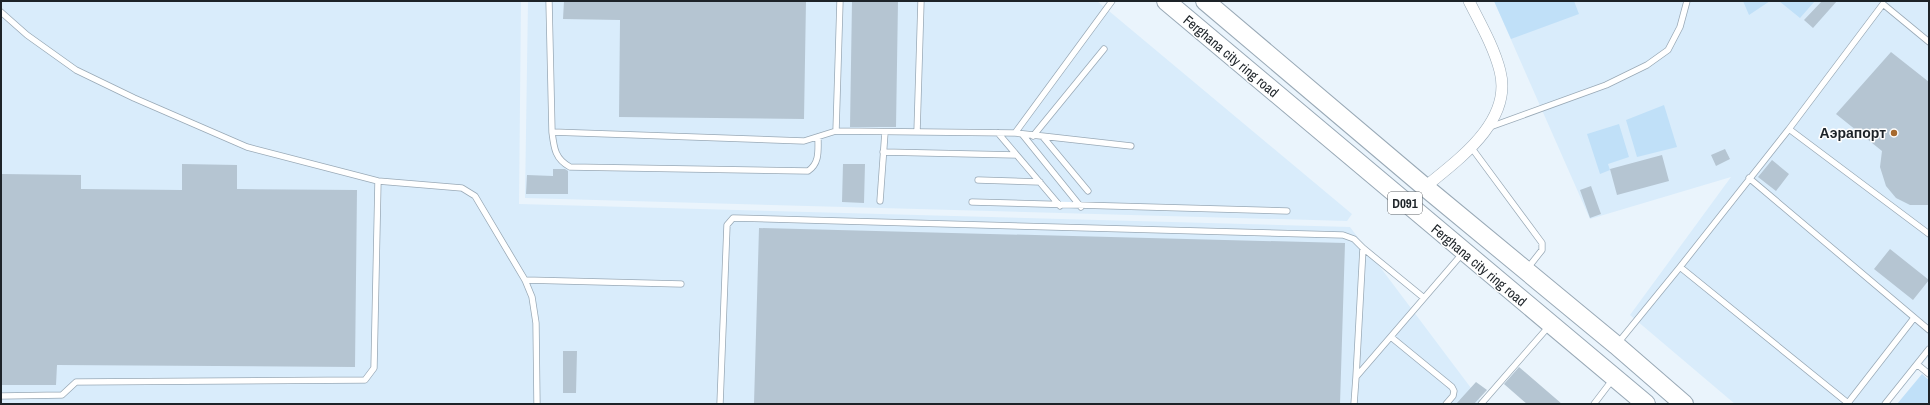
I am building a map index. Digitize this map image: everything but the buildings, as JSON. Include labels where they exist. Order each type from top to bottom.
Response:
[{"type":"highway","name":"Ferghana city ring road","points":[[1166,1],[1613,378],[1646,404]]},
{"type":"highway","name":"Ferghana city ring road","points":[[1205,1],[1425,187],[1616,345],[1684,404]]},
{"type":"street","points":[[1425,187],[1470,146],[1488,127],[1500,104],[1503,86],[1500,70],[1469,1]]},
{"type":"lane","points":[[549,1],[552,132],[555,152],[558,159],[570,167],[808,171],[814,167],[817,161],[818,137]]},
{"type":"lane","points":[[836,131],[840,1]]},
{"type":"lane","points":[[917,132],[921,1]]},
{"type":"lane","points":[[1016,133],[1112,1]]},
{"type":"lane","points":[[1488,127],[1606,85],[1647,65],[1668,50],[1680,27],[1687,1]]},
{"type":"lane","points":[[1616,345],[1680,267],[1748,178],[1789,129],[1884,4],[1929,42]]},
{"type":"lane","points":[[1,12],[27,35],[76,70],[134,98],[247,147],[378,182],[462,188],[475,196],[525,280],[532,297],[536,323],[537,404]]},
{"type":"lane","points":[[1033,136],[1104,49]]},
{"type":"lane","points":[[1789,129],[1929,234]]},
{"type":"lane","points":[[552,132],[804,141],[836,131],[1016,133],[1131,146]]},
{"type":"lane","points":[[880,200],[885,132]]},
{"type":"lane","points":[[998,133],[1060,206]]},
{"type":"lane","points":[[1022,134],[1081,207]]},
{"type":"lane","points":[[1043,137],[1088,191]]},
{"type":"lane","points":[[1470,146],[1542,243],[1542,250],[1526,270]]},
{"type":"lane","points":[[883,152],[1016,155]]},
{"type":"lane","points":[[1748,178],[1929,330]]},
{"type":"lane","points":[[978,180],[1040,182]]},
{"type":"lane","points":[[1,396],[62,395],[76,382],[365,380],[374,368],[378,182]]},
{"type":"lane","points":[[972,202],[1081,207],[1287,211]]},
{"type":"lane","points":[[720,404],[727,225],[733,218],[1343,235],[1354,239],[1424,298]]},
{"type":"lane","points":[[1354,404],[1363,248]]},
{"type":"lane","points":[[1356,377],[1464,252]]},
{"type":"lane","points":[[1680,267],[1848,404],[1914,318]]},
{"type":"lane","points":[[525,280],[681,284]]},
{"type":"lane","points":[[1481,404],[1550,324]]},
{"type":"lane","points":[[1391,337],[1452,387],[1454,391],[1453,396],[1446,404]]},
{"type":"lane","points":[[1885,404],[1918,365],[1929,349]]},
{"type":"lane","points":[[1918,365],[1929,374]]},
{"type":"lane","points":[[1594,404],[1613,378]]},
{"type":"shaded area","points":[[1,1],[521,1],[519,204],[1350,227],[1483,404],[1,404]]},
{"type":"shaded area","points":[[528,1],[1097,1],[1352,214],[1347,221],[525,198]]},
{"type":"shaded area","points":[[1494,1],[1929,1],[1929,356],[1889,404],[1735,404],[1630,315],[1731,177],[1590,219]]},
{"type":"shaded area","points":[[1494,1],[1574,1],[1579,14],[1511,39]]},
{"type":"shaded area","points":[[1743,1],[1770,1],[1749,15]]},
{"type":"shaded area","points":[[1779,1],[1815,1],[1800,18]]},
{"type":"shaded area","points":[[1664,105],[1677,147],[1637,157],[1626,120]]},
{"type":"shaded area","points":[[1619,124],[1629,157],[1608,164],[1610,170],[1600,174],[1587,134]]},
{"type":"shaded area","points":[[1922,374],[1929,380],[1929,404],[1897,404]]},
{"type":"place","name":"Аэрапорт","points":[[1894,133]]}]
